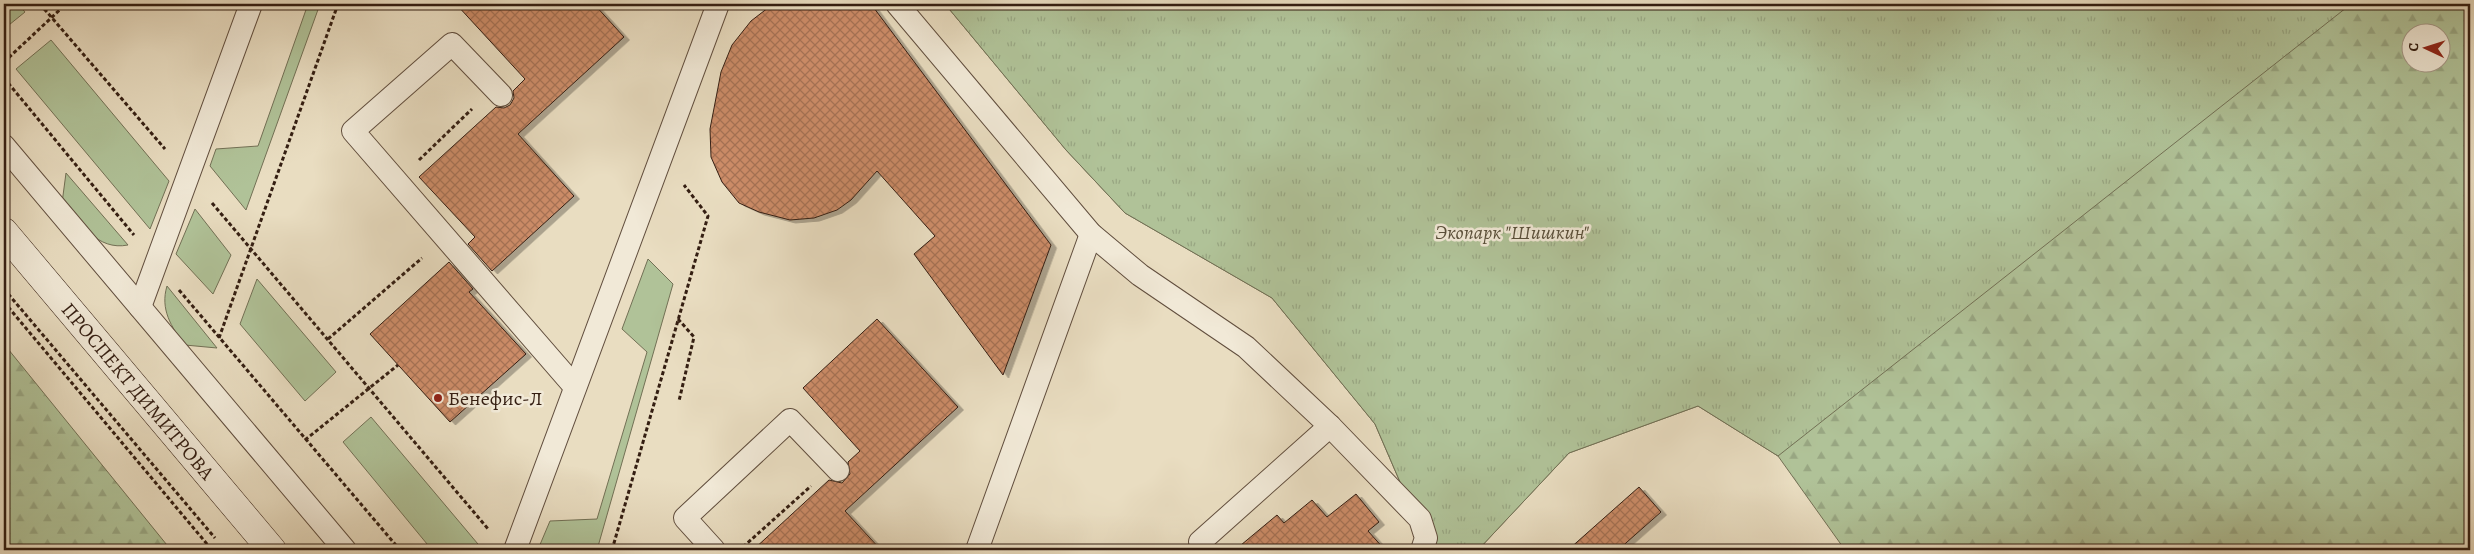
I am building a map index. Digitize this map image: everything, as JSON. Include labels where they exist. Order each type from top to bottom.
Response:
[{"type":"main road","name":"ПРОСПЕКТ ДИМИТРОВА","points":[[4,232],[272,550]]},
{"type":"lane","points":[[140,307],[251,4]]},
{"type":"lane","points":[[515,550],[718,4]]},
{"type":"lane","points":[[896,4],[1091,234],[1140,275],[1246,348],[1330,426],[1420,519],[1426,538],[1422,550]]},
{"type":"lane","points":[[498,91],[452,44],[353,131],[575,386]]},
{"type":"lane","points":[[4,146],[345,550]]},
{"type":"lane","points":[[977,550],[1091,234]]},
{"type":"lane","points":[[714,550],[685,518],[790,420],[836,468]]},
{"type":"lane","points":[[1200,542],[1330,426]]},
{"type":"path","points":[[40,4],[370,388],[493,535]]},
{"type":"path","points":[[4,62],[66,4]]},
{"type":"path","points":[[219,338],[338,4]]},
{"type":"path","points":[[4,78],[219,338],[400,550]]},
{"type":"path","points":[[396,181],[498,91]]},
{"type":"path","points":[[612,550],[708,216],[662,154]]},
{"type":"path","points":[[328,339],[447,237]]},
{"type":"path","points":[[4,289],[219,543]]},
{"type":"path","points":[[4,302],[212,550]]},
{"type":"path","points":[[678,319],[694,337],[679,401]]},
{"type":"path","points":[[305,440],[398,365]]},
{"type":"path","points":[[739,550],[836,468]]},
{"type":"green space","points":[[4,4],[18,4],[25,12],[4,29]]},
{"type":"green space","points":[[308,4],[320,4],[246,210],[210,166],[216,149],[258,146]]},
{"type":"green space","name":"Экопарк \"Шишкин\"","points":[[945,4],[2470,4],[2470,550],[1845,550],[1778,456],[1698,406],[1569,453],[1478,550],[1413,512],[1375,424],[1272,298],[1125,213],[1066,150]]},
{"type":"green space","name":"Экопарк \"Шишкин\"","points":[[945,4],[2351,4],[1778,456],[1698,406],[1569,453],[1478,550],[1420,550],[1413,512],[1375,424],[1272,298],[1125,213],[1066,150]]},
{"type":"green space","points":[[51,40],[169,181],[150,229],[16,69]]},
{"type":"green space","points":[[66,173],[128,245],[117,246],[99,240],[83,227],[62,203]]},
{"type":"green space","points":[[195,209],[231,255],[213,294],[176,254]]},
{"type":"green space","points":[[648,259],[673,284],[597,550],[541,550],[539,547],[550,521],[597,519],[647,352],[622,329]]},
{"type":"green space","points":[[257,279],[336,372],[305,401],[240,324]]},
{"type":"green space","points":[[167,286],[217,348],[185,345],[168,317],[165,302]]},
{"type":"green space","points":[[4,344],[171,550],[4,550]]},
{"type":"green space","points":[[371,417],[483,550],[432,550],[343,442]]},
{"type":"building","points":[[456,4],[594,4],[624,37],[518,134],[574,196],[492,271],[468,244],[475,237],[419,177],[496,107],[504,108],[510,105],[514,98],[513,91],[525,79]]},
{"type":"building","points":[[773,4],[871,4],[1051,245],[1003,375],[914,254],[935,236],[877,171],[851,200],[837,210],[814,218],[790,220],[759,212],[739,203],[722,182],[711,157],[710,129],[721,72],[732,45],[751,21]]},
{"type":"building","points":[[449,262],[473,289],[469,292],[526,354],[450,422],[370,334]]},
{"type":"building","points":[[877,319],[958,407],[845,511],[881,550],[753,550],[829,480],[842,483],[850,474],[848,462],[860,451],[803,388]]},
{"type":"building","points":[[1639,487],[1661,512],[1618,550],[1568,550]]},
{"type":"building","points":[[1356,494],[1379,522],[1368,531],[1385,550],[1235,550],[1277,515],[1284,523],[1312,500],[1327,517]]},
{"type":"place","name":"Бенефис-Л","points":[[438,398]]}]
